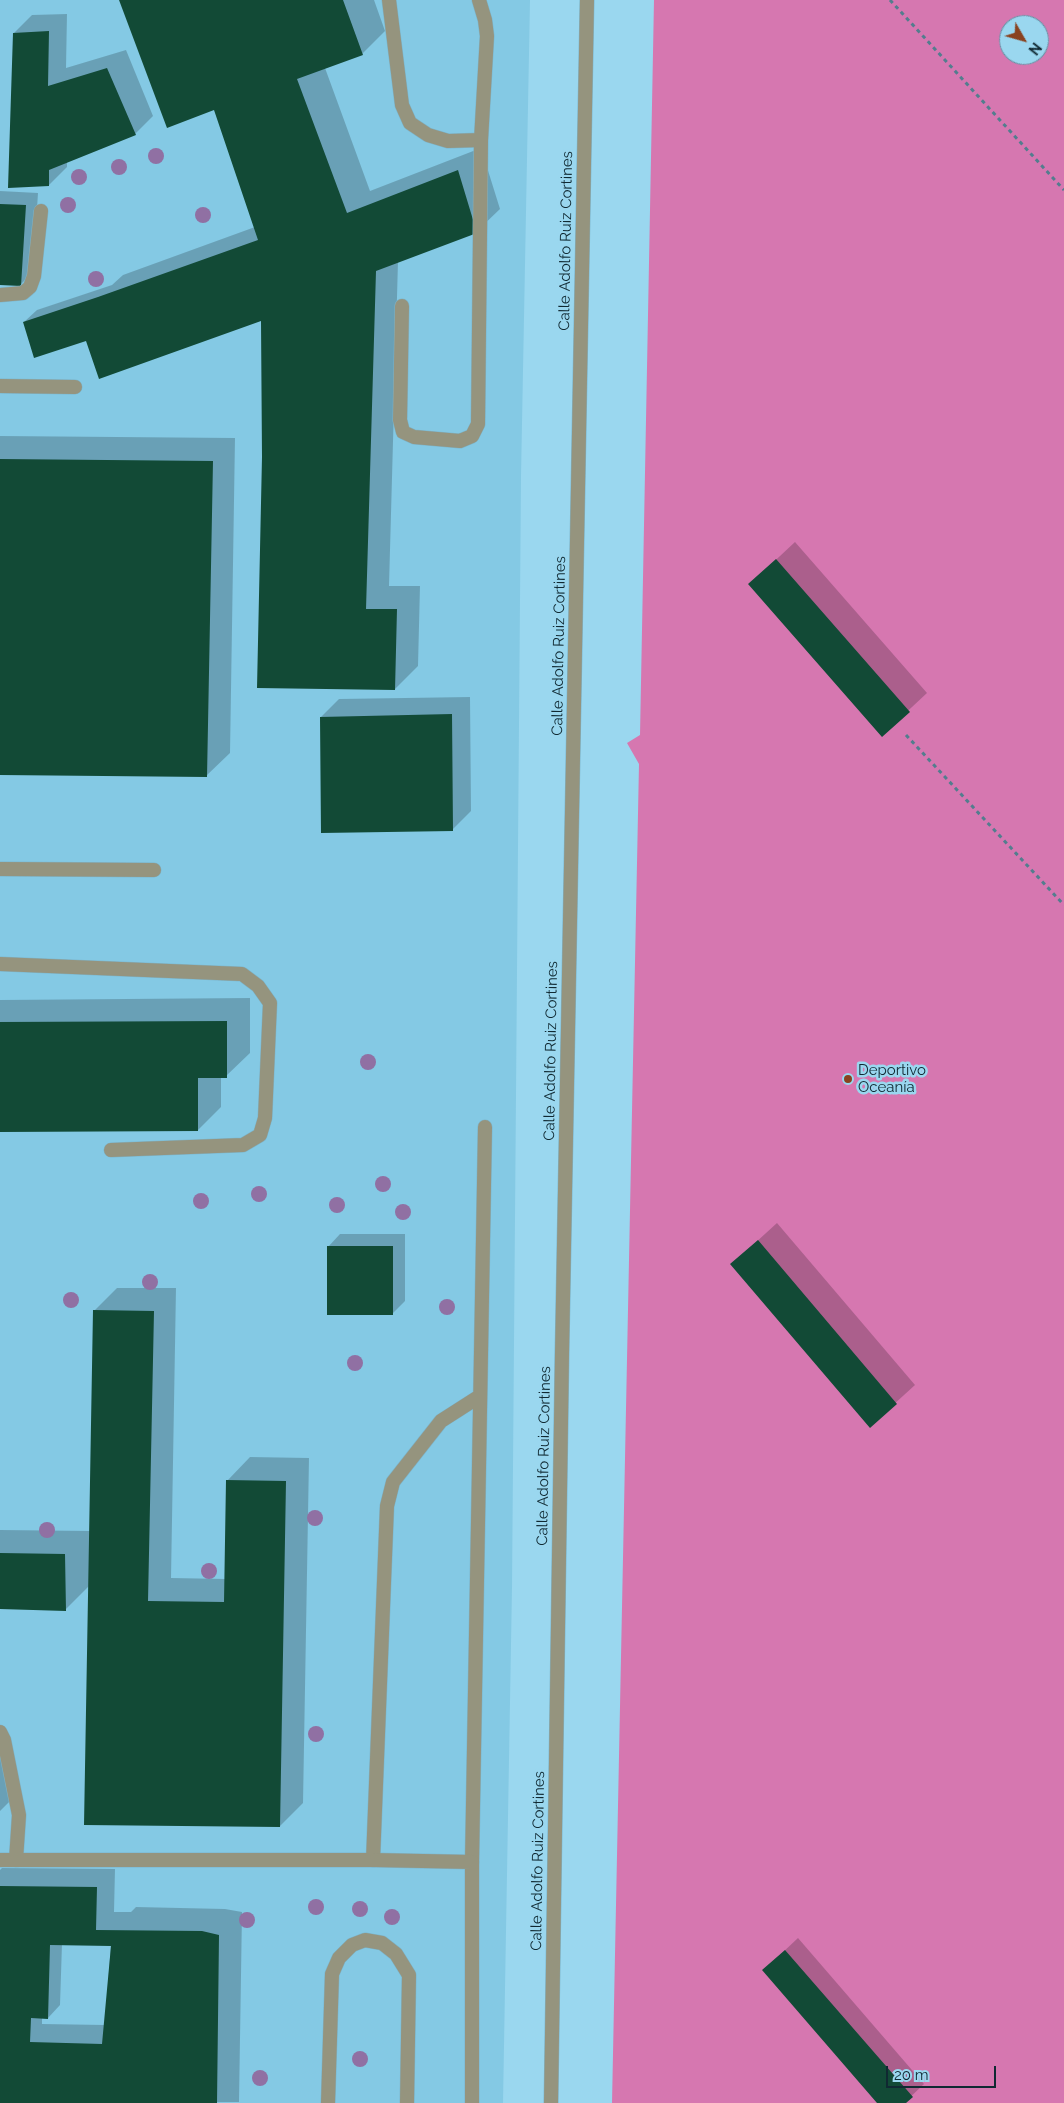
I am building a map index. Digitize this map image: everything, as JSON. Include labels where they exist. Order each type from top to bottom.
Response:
[{"type":"street","points":[[389,0],[402,105],[410,123],[428,135],[448,141],[481,140]]},
{"type":"street","points":[[402,306],[400,420],[403,432],[414,437],[460,441],[472,436],[478,424],[481,140],[487,36],[485,20],[479,0]]},
{"type":"street","name":"Calle Adolfo Ruiz Cortines","points":[[551,2103],[562,1343],[587,0]]},
{"type":"street","points":[[0,295],[23,293],[30,287],[34,276],[41,211]]},
{"type":"street","points":[[0,386],[75,387]]},
{"type":"street","points":[[0,869],[154,870]]},
{"type":"street","points":[[0,964],[242,974],[258,986],[270,1003],[265,1118],[260,1134],[243,1145],[111,1150]]},
{"type":"street","points":[[472,2103],[472,1862],[486,1127]]},
{"type":"street","points":[[373,1860],[387,1506],[393,1482],[441,1421],[480,1396]]},
{"type":"street","points":[[0,1732],[4,1740],[18,1815],[16,1860]]},
{"type":"street","points":[[0,1860],[373,1860],[472,1862]]},
{"type":"street","points":[[328,2103],[332,1974],[339,1958],[352,1945],[365,1940],[382,1944],[396,1954],[409,1975],[407,2103]]},
{"type":"path","points":[[890,0],[1064,190]]},
{"type":"path","points":[[906,735],[1064,905]]},
{"type":"shaded area","points":[[0,0],[530,0],[521,476],[512,1587],[503,2103],[0,2103]]},
{"type":"shaded area","name":"Deportivo Oceanía","points":[[654,0],[1064,0],[1064,2103],[612,2103],[639,764],[627,743],[640,735]]},
{"type":"building","points":[[119,0],[343,0],[363,55],[297,79],[347,213],[458,170],[477,233],[376,271],[366,609],[397,609],[395,690],[257,688],[262,457],[261,321],[99,379],[86,341],[34,358],[23,322],[258,240],[214,110],[167,128]]},
{"type":"building","points":[[49,31],[48,86],[107,68],[136,135],[49,170],[49,186],[8,188],[13,33]]},
{"type":"building","points":[[0,204],[26,205],[21,286],[0,285]]},
{"type":"building","points":[[0,459],[213,461],[207,777],[0,775]]},
{"type":"building","points":[[776,559],[910,712],[882,737],[748,584]]},
{"type":"building","points":[[452,714],[453,831],[321,833],[320,717]]},
{"type":"building","points":[[227,1021],[227,1078],[198,1078],[198,1131],[0,1132],[0,1022]]},
{"type":"building","points":[[758,1240],[897,1404],[870,1428],[730,1264]]},
{"type":"building","points":[[327,1246],[393,1246],[393,1315],[327,1315]]},
{"type":"building","points":[[93,1310],[154,1311],[148,1601],[224,1602],[226,1480],[286,1481],[280,1827],[84,1825]]},
{"type":"building","points":[[0,1553],[65,1554],[66,1611],[0,1609]]},
{"type":"building","points":[[0,1886],[97,1887],[96,1930],[202,1931],[219,1935],[217,2103],[0,2103]],"holes":[[[50,1945],[111,1946],[102,2044],[30,2042],[31,2018],[48,2019]]]},
{"type":"building","points":[[785,1950],[913,2097],[906,2103],[877,2103],[762,1970]]},
{"type":"place","name":"Deportivo Oceanía","points":[[848,1079]]}]
